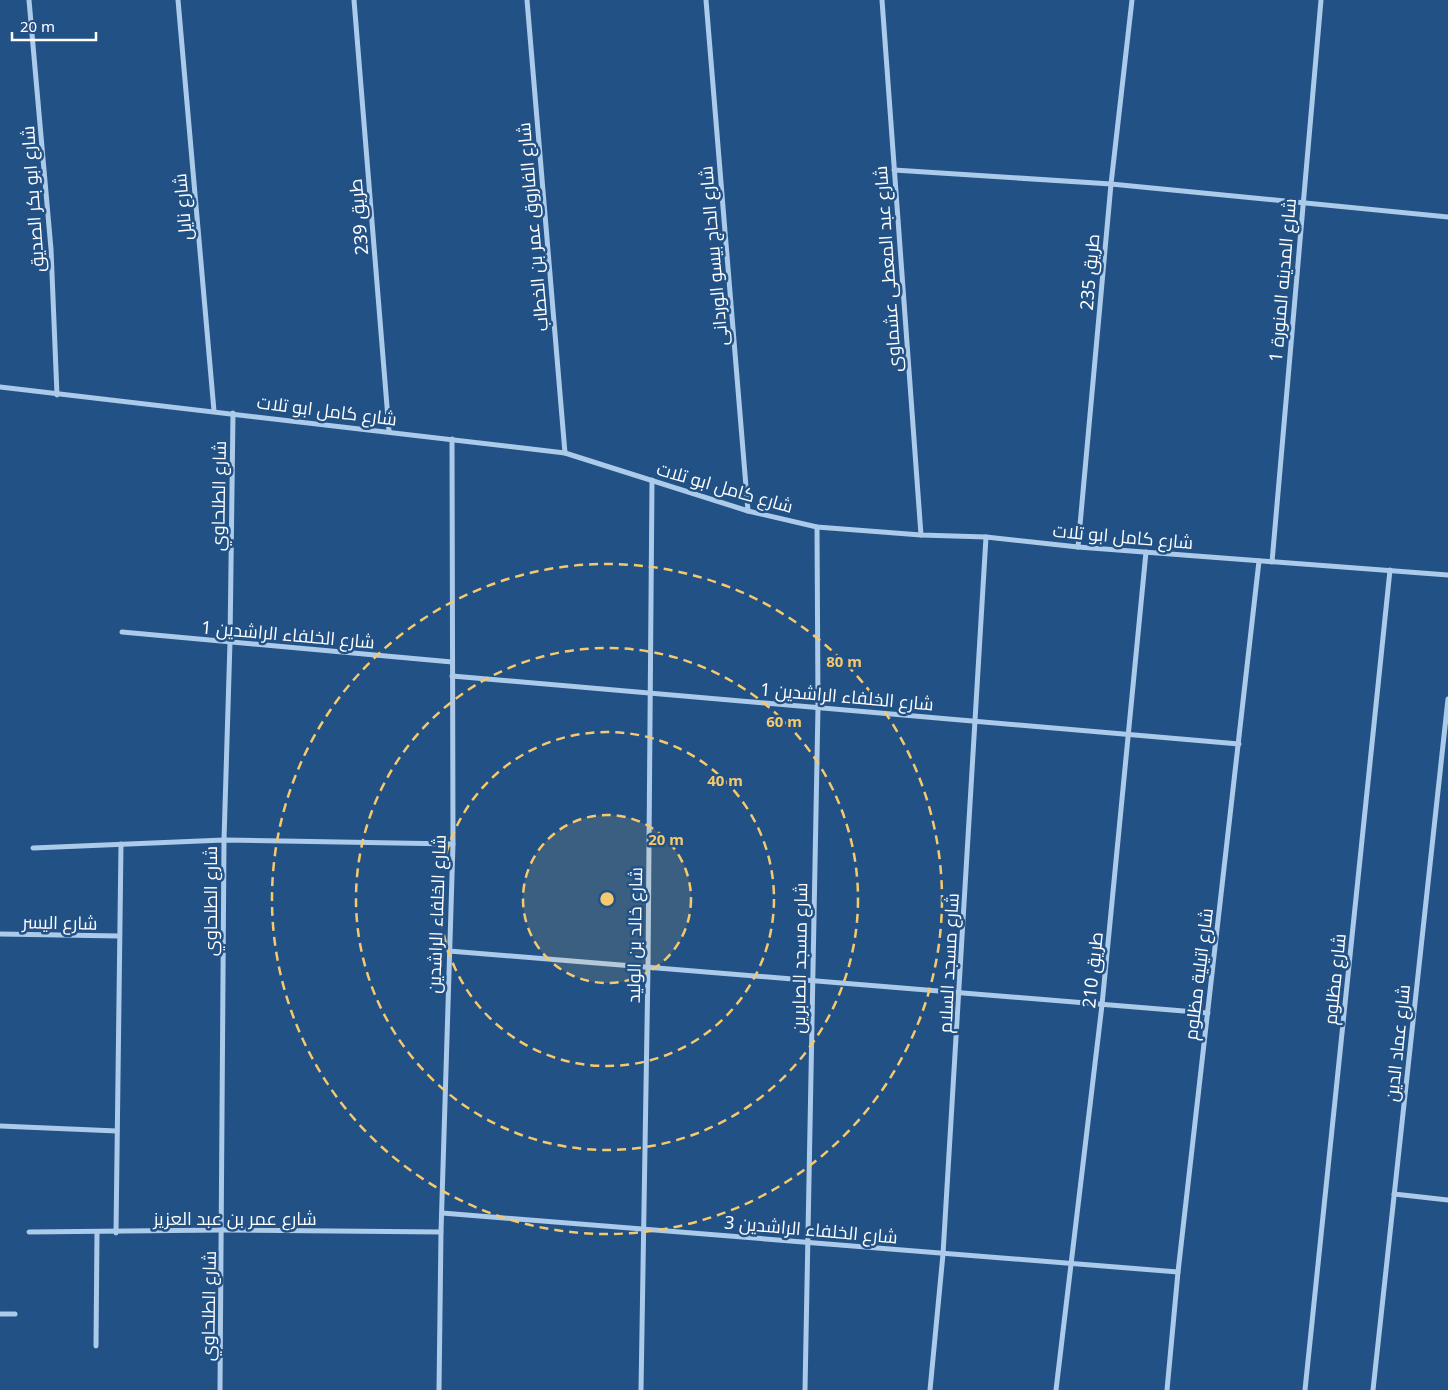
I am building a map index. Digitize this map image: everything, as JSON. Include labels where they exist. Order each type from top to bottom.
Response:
[{"type":"street","name":"شارع ابو بكر الصديق","points":[[29,0],[51,249],[57,396]]},
{"type":"street","name":"شارع نايل","points":[[178,0],[214,411]]},
{"type":"street","name":"طريق 239","points":[[354,0],[389,431]]},
{"type":"street","name":"شارع الفاروق عمر بن الخطاب","points":[[527,0],[564,453]]},
{"type":"street","name":"شارع الحاج بيسو الوردانى","points":[[706,0],[748,511]]},
{"type":"street","name":"شارع عبد المعطى عشماوى","points":[[882,0],[921,535]]},
{"type":"street","name":"طريق 235","points":[[1078,547],[1111,184],[1132,0]]},
{"type":"street","name":"شارع المدينه المنورة 1","points":[[1272,562],[1321,0]]},
{"type":"street","points":[[894,170],[1111,184],[1448,217]]},
{"type":"street","name":"شارع كامل ابو تلات","points":[[0,388],[57,396],[233,413],[564,453],[748,511],[817,527],[921,535],[986,537],[1078,547],[1448,575]]},
{"type":"street","name":"شارع الطلحاوي","points":[[220,1390],[224,840],[230,642],[233,413]]},
{"type":"street","name":"شارع الخلفاء الراشدين","points":[[439,1390],[441,1232],[453,844],[452,439]]},
{"type":"street","name":"شارع خالد بن الوليد","points":[[641,1390],[648,967],[652,480]]},
{"type":"street","name":"شارع مسجد الصابرين","points":[[805,1390],[818,707],[817,527]]},
{"type":"street","name":"شارع مسجد السلام","points":[[930,1390],[943,1254],[986,537]]},
{"type":"street","name":"طريق 210","points":[[1056,1390],[1102,1004],[1146,552]]},
{"type":"street","name":"شارع اتيلية مظلوم","points":[[1167,1390],[1178,1272],[1259,561]]},
{"type":"street","name":"شارع مظلوم","points":[[1305,1390],[1390,570]]},
{"type":"street","name":"شارع الخلفاء الراشدين 1","points":[[122,632],[452,662]]},
{"type":"street","name":"شارع الخلفاء الراشدين 1","points":[[452,676],[1239,744]]},
{"type":"street","name":"شارع عماد الدين","points":[[1373,1390],[1448,699]]},
{"type":"street","points":[[1441,765],[1448,766]]},
{"type":"street","points":[[33,848],[224,840],[453,844]]},
{"type":"street","points":[[116,1232],[121,844]]},
{"type":"street","name":"شارع اليسر","points":[[0,934],[120,936]]},
{"type":"street","points":[[449,951],[1208,1013]]},
{"type":"street","points":[[0,1126],[118,1131]]},
{"type":"street","points":[[1394,1194],[1448,1200]]},
{"type":"street","name":"شارع الخلفاء الراشدين 3","points":[[442,1212],[1178,1272]]},
{"type":"street","name":"شارع عمر بن عبد العزيز","points":[[29,1232],[222,1230],[441,1232]]},
{"type":"street","points":[[96,1346],[97,1232]]},
{"type":"street","points":[[0,1314],[15,1314]]}]
